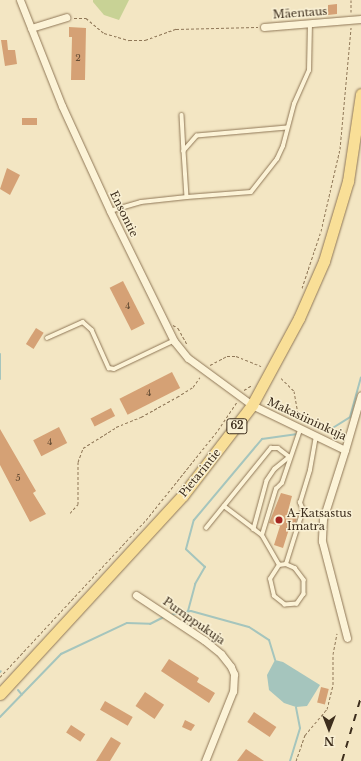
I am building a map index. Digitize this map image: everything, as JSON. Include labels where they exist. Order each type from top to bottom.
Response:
[{"type":"main road","name":"Pietarintie","points":[[0,694],[183,495],[252,405],[299,318],[324,261],[348,181],[361,94]]},
{"type":"street","name":"Ensontie","points":[[20,0],[62,106],[110,211],[174,341],[188,358],[206,369],[252,405]]},
{"type":"street","points":[[31,28],[66,17]]},
{"type":"street","name":"Mäentaus","points":[[264,27],[361,19]]},
{"type":"street","name":"Makasiininkuja","points":[[252,405],[300,430],[345,450],[361,395]]},
{"type":"street","points":[[345,450],[322,526],[323,552],[341,621],[347,638]]},
{"type":"street","name":"Pumppukuja","points":[[136,595],[222,654],[234,674],[233,691],[205,761]]},
{"type":"lane","points":[[110,211],[140,202],[251,192],[277,159],[309,71],[310,24]]},
{"type":"lane","points":[[182,115],[187,197]]},
{"type":"lane","points":[[184,151],[202,134],[287,128]]},
{"type":"lane","points":[[47,338],[83,322],[92,330],[109,368],[114,369],[174,341]]},
{"type":"lane","points":[[262,535],[276,489],[282,483],[300,430]]},
{"type":"lane","points":[[286,564],[302,510],[300,503],[310,470],[316,437]]},
{"type":"lane","points":[[206,528],[271,448],[278,448],[290,457]]},
{"type":"lane","points":[[254,529],[267,481],[275,469],[290,457]]},
{"type":"lane","points":[[224,506],[262,535],[279,565]]},
{"type":"lane","points":[[286,564],[300,573],[305,587],[302,600],[292,606],[280,602],[271,588],[273,570],[279,565],[286,564]]},
{"type":"path","points":[[299,294],[321,231],[340,149],[348,80],[351,0]]},
{"type":"path","points":[[66,17],[86,18],[104,33],[128,40],[145,40],[176,29],[264,27]]},
{"type":"path","points":[[166,325],[174,325],[178,328],[189,348]]},
{"type":"path","points":[[70,513],[78,504],[78,462],[83,448],[116,427],[141,417],[193,387],[206,369],[227,356],[236,356],[261,366]]},
{"type":"path","points":[[262,370],[266,363]]},
{"type":"path","points":[[281,378],[294,391],[296,411],[300,422]]},
{"type":"path","points":[[0,677],[146,520],[218,430],[246,387],[256,380]]},
{"type":"path","points":[[239,387],[246,387]]},
{"type":"path","points":[[296,761],[305,735],[327,709],[333,685],[333,654],[341,621]]},
{"type":"green space","points":[[93,0],[129,0],[119,20],[104,15]]},
{"type":"water","points":[[275,660],[283,662],[320,685],[307,706],[296,707],[284,703],[269,690],[267,675]]},
{"type":"building","points":[[337,4],[337,14],[328,15],[328,5]]},
{"type":"building","points":[[69,27],[86,28],[85,80],[71,80],[72,37],[69,37]]},
{"type":"building","points":[[1,40],[7,40],[8,50],[15,50],[17,64],[5,66]]},
{"type":"building","points":[[22,118],[37,118],[37,125],[22,125]]},
{"type":"building","points":[[7,168],[20,175],[10,195],[0,189]]},
{"type":"building","points":[[123,281],[145,324],[131,331],[110,288]]},
{"type":"building","points":[[36,328],[44,333],[34,349],[26,344]]},
{"type":"building","points":[[172,372],[180,388],[128,415],[119,399]]},
{"type":"building","points":[[111,408],[115,416],[95,426],[91,418]]},
{"type":"building","points":[[59,427],[67,443],[41,456],[33,440]]},
{"type":"building","points":[[0,429],[36,491],[33,493],[46,514],[30,522],[0,465]]},
{"type":"building","name":"A-Katsastus Imatra","points":[[281,493],[292,496],[288,511],[298,515],[293,530],[289,529],[283,548],[274,545],[280,526],[269,523]]},
{"type":"building","points":[[169,659],[199,678],[197,682],[215,693],[209,703],[161,671]]},
{"type":"building","points":[[321,687],[329,689],[325,704],[317,703]]},
{"type":"building","points":[[145,692],[164,705],[155,719],[135,706]]},
{"type":"building","points":[[105,701],[133,717],[128,726],[100,710]]},
{"type":"building","points":[[254,712],[276,727],[270,737],[247,722]]},
{"type":"building","points":[[185,720],[195,725],[191,731],[182,727]]},
{"type":"building","points":[[71,725],[85,734],[80,742],[66,733]]},
{"type":"building","points":[[111,737],[121,743],[110,761],[96,761]]},
{"type":"building","points":[[246,749],[264,761],[237,761]]},
{"type":"waterway","points":[[0,354],[0,379]]},
{"type":"waterway","points":[[326,430],[331,429],[350,417],[361,377]]},
{"type":"waterway","points":[[188,611],[195,584],[205,567],[186,549],[194,520],[262,439],[296,434]]},
{"type":"waterway","points":[[170,615],[191,611],[249,627],[269,640],[275,660]]},
{"type":"waterway","points":[[0,717],[61,654],[127,623],[150,624],[164,617]]},
{"type":"waterway","points":[[18,690],[22,695]]},
{"type":"waterway","points":[[290,761],[300,728],[296,707]]},
{"type":"railway","points":[[342,761],[361,697]]},
{"type":"place","name":"A-Katsastus Imatra","points":[[279,520]]}]
